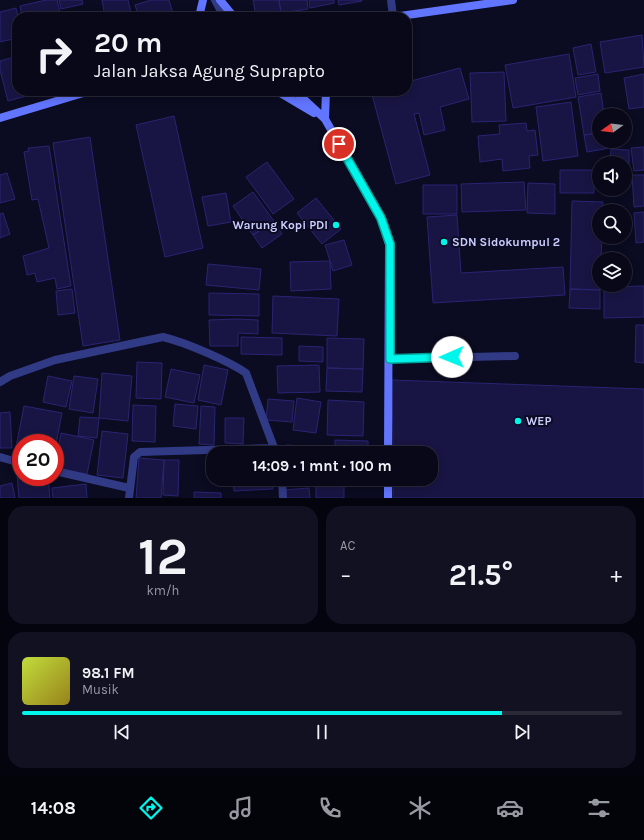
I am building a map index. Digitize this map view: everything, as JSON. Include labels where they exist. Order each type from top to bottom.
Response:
[{"type":"main road","points":[[200,12],[203,0]]},
{"type":"main road","points":[[220,0],[230,12]]},
{"type":"main road","points":[[412,14],[513,0]]},
{"type":"main road","points":[[0,118],[73,96]]},
{"type":"main road","points":[[286,96],[325,119]]},
{"type":"main road","points":[[300,96],[325,119],[381,218],[390,244],[388,446]]},
{"type":"main road","points":[[325,119],[326,96]]},
{"type":"main road","points":[[388,486],[388,498]]},
{"type":"street","points":[[215,0],[221,12]]},
{"type":"street","points":[[391,0],[392,12]]},
{"type":"street","points":[[0,382],[10,376],[55,360],[163,337],[180,342],[246,372],[274,446]]},
{"type":"street","points":[[390,359],[515,356]]},
{"type":"street","points":[[128,498],[134,457],[140,452],[206,451]]},
{"type":"street","points":[[0,457],[12,460]]},
{"type":"street","points":[[64,473],[129,488]]},
{"type":"street","points":[[282,486],[283,498]]},
{"type":"building","points":[[46,0],[57,0],[60,12],[21,12],[20,6]]},
{"type":"building","points":[[59,0],[82,0],[83,4],[61,9]]},
{"type":"building","points":[[102,0],[128,0],[131,12],[104,12]]},
{"type":"building","points":[[151,0],[169,0],[173,12],[137,12],[135,5]]},
{"type":"building","points":[[253,0],[279,0],[281,12],[255,12]]},
{"type":"building","points":[[279,0],[307,0],[308,9],[281,12]]},
{"type":"building","points":[[309,0],[334,0],[334,3],[310,8]]},
{"type":"building","points":[[338,0],[362,0],[362,1],[339,5]]},
{"type":"building","points":[[16,8],[17,12],[12,12],[12,39],[0,42],[0,12]]},
{"type":"building","points":[[642,35],[644,67],[605,73],[600,42]]},
{"type":"building","points":[[591,44],[596,72],[578,75],[573,48]]},
{"type":"building","points":[[569,54],[576,97],[513,108],[505,65]]},
{"type":"building","points":[[12,57],[12,96],[26,96],[8,101],[0,70],[0,61]]},
{"type":"building","points":[[460,68],[469,99],[440,107],[445,130],[424,135],[419,113],[414,114],[430,175],[396,184],[372,96],[412,96],[412,81]]},
{"type":"building","points":[[504,72],[506,121],[472,122],[470,73]]},
{"type":"building","points":[[598,74],[600,91],[578,95],[575,78]]},
{"type":"building","points":[[644,74],[644,107],[629,108],[624,78]]},
{"type":"building","points":[[601,93],[603,108],[592,108],[592,134],[584,135],[578,97]]},
{"type":"building","points":[[571,102],[578,156],[543,161],[536,107]]},
{"type":"building","points":[[174,116],[203,248],[165,257],[136,125]]},
{"type":"building","points":[[526,123],[527,131],[535,130],[538,155],[529,156],[530,168],[503,171],[502,159],[480,162],[478,136],[500,134],[499,125]]},
{"type":"building","points":[[592,134],[592,148],[610,148],[587,152],[584,135]]},
{"type":"building","points":[[90,137],[120,340],[83,346],[53,143]]},
{"type":"building","points":[[49,146],[71,286],[57,289],[55,278],[37,282],[35,273],[27,275],[23,256],[49,248],[38,199],[32,200],[24,152],[29,151],[28,148]]},
{"type":"building","points":[[644,147],[644,170],[634,171],[632,148]]},
{"type":"building","points":[[611,149],[629,150],[629,156],[610,156]]},
{"type":"building","points":[[267,162],[294,199],[273,214],[246,177]]},
{"type":"building","points":[[560,170],[592,170],[592,193],[560,193]]},
{"type":"building","points":[[7,173],[15,199],[0,203],[0,175]]},
{"type":"building","points":[[632,175],[644,175],[644,206],[634,207]]},
{"type":"building","points":[[524,182],[526,210],[462,212],[461,184]]},
{"type":"building","points":[[528,183],[555,184],[555,214],[527,213]]},
{"type":"building","points":[[423,185],[457,185],[457,214],[423,214]]},
{"type":"building","points":[[253,192],[274,221],[253,235],[233,206]]},
{"type":"building","points":[[226,193],[231,222],[208,226],[202,197]]},
{"type":"building","points":[[316,198],[341,229],[322,244],[297,213]]},
{"type":"building","points":[[572,201],[603,202],[603,204],[592,204],[592,244],[602,244],[601,252],[592,252],[592,290],[570,289]]},
{"type":"building","points":[[644,212],[644,242],[636,243],[634,213]]},
{"type":"building","points":[[3,213],[10,234],[0,238],[0,214]]},
{"type":"building","name":"SDN Sidokumpul 2","points":[[457,215],[461,273],[563,267],[565,295],[433,303],[427,217]]},
{"type":"building","points":[[274,221],[282,234],[262,248],[253,235]]},
{"type":"building","points":[[344,240],[352,265],[333,271],[325,245]]},
{"type":"building","points":[[330,261],[331,289],[291,291],[290,262]]},
{"type":"building","points":[[208,264],[261,269],[259,290],[206,285]]},
{"type":"building","points":[[632,286],[644,286],[644,317],[604,318],[604,292],[632,292]]},
{"type":"building","points":[[72,289],[75,313],[58,315],[56,291]]},
{"type":"building","points":[[570,289],[592,290],[592,292],[600,292],[600,309],[569,308]]},
{"type":"building","points":[[209,293],[259,294],[259,316],[209,315]]},
{"type":"building","points":[[273,296],[339,299],[337,336],[272,333]]},
{"type":"building","points":[[209,320],[258,320],[258,334],[238,333],[238,346],[210,346]]},
{"type":"building","points":[[636,325],[644,325],[644,363],[635,362]]},
{"type":"building","points":[[241,337],[282,338],[282,355],[241,354]]},
{"type":"building","points":[[327,338],[364,339],[363,369],[327,368]]},
{"type":"building","points":[[299,346],[323,347],[323,362],[299,361]]},
{"type":"building","points":[[137,362],[162,363],[161,399],[136,398]]},
{"type":"building","points":[[204,365],[228,370],[221,405],[198,400]]},
{"type":"building","points":[[319,365],[320,392],[278,393],[277,366]]},
{"type":"building","points":[[327,368],[363,369],[362,392],[326,391]]},
{"type":"building","points":[[171,369],[200,375],[194,403],[165,397]]},
{"type":"building","points":[[102,373],[132,376],[128,421],[99,418]]},
{"type":"building","points":[[48,376],[72,381],[66,407],[43,402]]},
{"type":"building","points":[[74,376],[98,379],[93,413],[69,409]]},
{"type":"building","name":"WEP","points":[[392,380],[644,389],[644,498],[393,498],[393,486],[438,486],[438,446],[393,446]]},
{"type":"building","points":[[297,398],[321,402],[316,433],[293,430]]},
{"type":"building","points":[[268,399],[294,401],[292,422],[266,420]]},
{"type":"building","points":[[328,400],[364,402],[363,436],[327,435]]},
{"type":"building","points":[[175,404],[198,406],[196,429],[173,426]]},
{"type":"building","points":[[133,405],[156,406],[155,442],[132,441]]},
{"type":"building","points":[[24,406],[62,413],[58,434],[19,434]]},
{"type":"building","points":[[201,406],[215,407],[214,445],[199,444]]},
{"type":"building","points":[[10,412],[12,448],[0,448],[0,413]]},
{"type":"building","points":[[80,417],[99,418],[97,438],[78,436]]},
{"type":"building","points":[[225,418],[244,418],[243,444],[225,443]]},
{"type":"building","points":[[102,431],[128,434],[123,478],[97,475]]},
{"type":"building","points":[[61,433],[94,440],[87,474],[64,470],[64,434]]},
{"type":"building","points":[[335,440],[368,441],[368,446],[335,446]]},
{"type":"building","points":[[139,458],[164,460],[161,498],[136,498]]},
{"type":"building","points":[[164,460],[179,460],[178,496],[163,495]]},
{"type":"building","points":[[12,483],[15,498],[0,498],[0,486]]},
{"type":"building","points":[[86,484],[87,498],[53,498],[52,488]]},
{"type":"building","points":[[18,486],[49,486],[50,498],[19,498]]},
{"type":"building","points":[[234,486],[273,486],[273,489],[234,491]]},
{"type":"building","points":[[316,486],[344,486],[344,498],[316,498]]},
{"type":"building","points":[[309,488],[310,498],[285,498],[284,490]]},
{"type":"building","points":[[194,492],[221,493],[221,498],[194,498]]},
{"type":"place","name":"Warung Kopi PDI","points":[[336,225]]},
{"type":"place","name":"SDN Sidokumpul 2","points":[[444,242]]},
{"type":"place","name":"WEP","points":[[518,421]]},
{"type":"route","points":[[339,144],[381,218],[390,244],[390,359],[452,357]]}]
